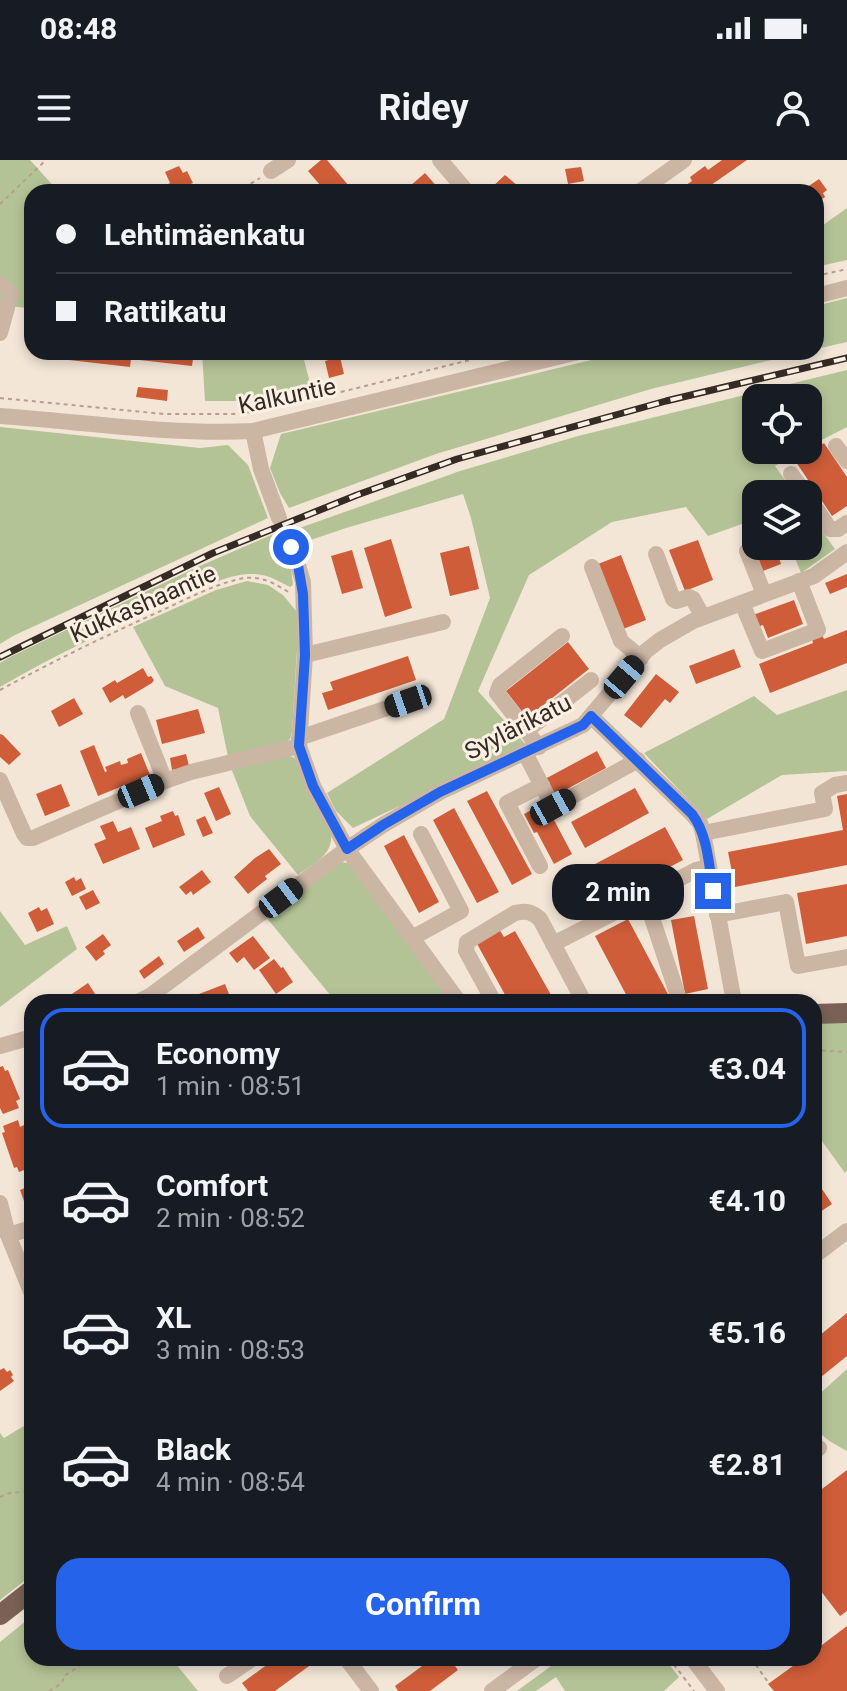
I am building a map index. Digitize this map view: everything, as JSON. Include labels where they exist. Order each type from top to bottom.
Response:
[{"type":"main road","points":[[822,1014],[847,1013]]},
{"type":"main road","points":[[0,1615],[24,1596]]},
{"type":"street","points":[[271,171],[288,160]]},
{"type":"street","points":[[440,160],[460,184]]},
{"type":"street","points":[[650,184],[684,160]]},
{"type":"street","points":[[824,294],[847,288]]},
{"type":"street","points":[[0,333],[5,289]]},
{"type":"street","name":"Kalkuntie","points":[[0,416],[148,430],[204,433],[253,431],[524,360]]},
{"type":"street","points":[[253,431],[261,469],[298,565],[303,594],[305,655],[299,742],[313,786],[347,849],[453,994]]},
{"type":"street","points":[[836,446],[847,461]]},
{"type":"street","points":[[791,474],[795,480]]},
{"type":"street","points":[[822,518],[830,529],[844,531]]},
{"type":"street","name":"Syylärikatu","points":[[155,994],[383,825],[440,792],[583,725],[641,658],[674,631],[703,617],[814,576],[847,552]]},
{"type":"street","points":[[656,554],[673,599],[693,599],[703,617]]},
{"type":"street","points":[[751,560],[764,594]]},
{"type":"street","points":[[592,567],[621,641],[641,658]]},
{"type":"street","points":[[742,603],[762,651],[818,630],[799,581]]},
{"type":"street","points":[[305,655],[443,622]]},
{"type":"street","points":[[562,636],[497,693],[526,731],[542,785],[553,807],[638,760]]},
{"type":"street","points":[[526,731],[591,680]]},
{"type":"street","points":[[0,780],[24,834],[27,838],[33,838],[165,781],[299,742],[408,701]]},
{"type":"street","points":[[138,713],[165,781]]},
{"type":"street","points":[[591,716],[700,823],[732,994]]},
{"type":"street","points":[[703,833],[825,809],[822,793],[835,785],[847,783]]},
{"type":"street","points":[[540,866],[507,803],[542,785]]},
{"type":"street","points":[[412,938],[461,911],[421,834]]},
{"type":"street","points":[[553,944],[696,870],[709,867]]},
{"type":"street","points":[[645,897],[677,994]]},
{"type":"street","points":[[717,915],[786,902],[798,966],[847,957]]},
{"type":"street","points":[[490,994],[466,946],[470,938],[515,913],[529,912],[540,919],[580,994]]},
{"type":"street","points":[[0,1046],[24,1039]]},
{"type":"street","points":[[0,1203],[8,1235],[24,1274]]},
{"type":"street","points":[[8,1235],[24,1230]]},
{"type":"street","points":[[822,1250],[844,1234]]},
{"type":"street","points":[[227,1676],[241,1666]]},
{"type":"street","points":[[351,1666],[363,1688]]},
{"type":"street","points":[[500,1689],[527,1666]]},
{"type":"street","points":[[702,1666],[717,1691]]},
{"type":"path","points":[[0,204],[46,160]]},
{"type":"path","points":[[250,184],[271,171]]},
{"type":"path","points":[[824,274],[847,269]]},
{"type":"path","points":[[0,398],[164,414],[241,414],[470,360]]},
{"type":"path","name":"Kukkashaantie","points":[[0,690],[129,625],[226,583],[244,578],[261,578],[290,593],[303,594]]},
{"type":"path","points":[[822,1050],[847,1052]]},
{"type":"path","points":[[0,1497],[24,1492]]},
{"type":"path","points":[[49,1691],[79,1666]]},
{"type":"path","points":[[675,1666],[694,1691]]},
{"type":"path","points":[[757,1666],[768,1682]]},
{"type":"green space","points":[[0,160],[30,160],[52,184],[24,184],[24,308],[0,306]]},
{"type":"green space","points":[[847,208],[847,260],[824,265],[824,224]]},
{"type":"green space","points":[[847,298],[847,342],[824,347],[824,304]]},
{"type":"green space","points":[[202,360],[304,360],[311,387],[241,401],[205,401]]},
{"type":"green space","points":[[591,360],[772,360],[651,389],[436,454],[289,508],[270,468],[281,434]]},
{"type":"green space","points":[[847,370],[847,427],[822,440],[822,384],[790,384]]},
{"type":"green space","points":[[742,396],[742,464],[778,464],[775,466],[785,480],[742,480],[742,524],[708,536],[686,507],[612,522],[529,575],[478,691],[527,746],[353,828],[336,811],[327,793],[444,719],[490,598],[463,494],[299,544],[294,530],[460,471],[578,436]]},
{"type":"green space","points":[[0,427],[200,448],[228,445],[248,465],[268,518],[0,644]]},
{"type":"green space","points":[[822,531],[835,549],[822,558]]},
{"type":"green space","points":[[278,532],[291,567],[293,585],[290,587],[255,574],[222,580],[86,641],[0,687],[0,663],[8,658],[193,569]]},
{"type":"green space","points":[[796,560],[819,560],[801,573]]},
{"type":"green space","points":[[247,581],[268,585],[283,595],[297,612],[292,732],[290,739],[283,744],[228,757],[218,708],[165,686],[133,627],[216,590]]},
{"type":"green space","points":[[847,690],[847,771],[782,775],[707,819],[644,753],[754,696],[777,715]]},
{"type":"green space","points":[[286,755],[299,763],[331,835],[325,854],[298,875],[250,816],[231,768]]},
{"type":"green space","points":[[340,862],[348,863],[445,994],[329,994],[266,917]]},
{"type":"green space","points":[[0,911],[25,945],[67,926],[77,949],[0,1007]]},
{"type":"green space","points":[[822,1021],[847,1021],[845,1173],[822,1141]]},
{"type":"green space","points":[[847,1369],[847,1451],[822,1434],[822,1392]]},
{"type":"green space","points":[[24,1426],[24,1581],[0,1600],[0,1433],[4,1438]]},
{"type":"green space","points":[[24,1622],[24,1666],[178,1666],[198,1691],[0,1691],[0,1642]]},
{"type":"green space","points":[[551,1666],[670,1666],[679,1677],[664,1691],[565,1691],[556,1677],[536,1691],[517,1691]]},
{"type":"building","points":[[321,160],[327,160],[347,184],[319,184],[308,171]]},
{"type":"building","points":[[722,160],[747,160],[712,184],[688,184],[692,181],[690,177],[705,166],[708,170]]},
{"type":"building","points":[[179,166],[183,173],[187,171],[193,183],[168,184],[165,172]]},
{"type":"building","points":[[581,167],[584,181],[568,184],[565,169]]},
{"type":"building","points":[[425,173],[435,184],[412,184]]},
{"type":"building","points":[[505,175],[516,184],[495,184]]},
{"type":"building","points":[[69,360],[131,360],[130,367]]},
{"type":"building","points":[[140,360],[193,360],[192,366]]},
{"type":"building","points":[[341,360],[344,374],[329,378],[325,361]]},
{"type":"building","points":[[138,387],[168,390],[167,401],[136,397]]},
{"type":"building","points":[[824,443],[847,477],[847,506],[832,516],[822,501],[822,480],[808,480],[797,464],[822,464]]},
{"type":"building","points":[[391,539],[412,608],[385,617],[364,548]]},
{"type":"building","points":[[698,540],[713,580],[685,591],[669,550]]},
{"type":"building","points":[[469,546],[479,589],[450,596],[440,553]]},
{"type":"building","points":[[352,550],[363,588],[342,594],[331,556]]},
{"type":"building","points":[[621,555],[646,620],[623,629],[598,564]]},
{"type":"building","points":[[759,560],[780,560],[781,564],[763,571]]},
{"type":"building","points":[[847,574],[847,587],[830,594],[825,583]]},
{"type":"building","points":[[794,600],[803,624],[768,638],[763,625],[757,627],[753,615]]},
{"type":"building","points":[[847,630],[847,663],[770,693],[759,664],[813,643],[812,639],[822,635],[824,639]]},
{"type":"building","points":[[568,642],[589,669],[527,718],[506,691]]},
{"type":"building","points":[[734,649],[741,667],[696,684],[689,666]]},
{"type":"building","points":[[408,656],[416,680],[328,710],[322,693],[333,690],[330,682]]},
{"type":"building","points":[[143,668],[154,680],[152,683],[125,699],[123,695],[110,703],[102,688]]},
{"type":"building","points":[[656,674],[679,692],[670,703],[665,699],[641,728],[624,715]]},
{"type":"building","points":[[74,698],[83,714],[59,727],[51,711]]},
{"type":"building","points":[[198,709],[205,733],[162,744],[156,720]]},
{"type":"building","points":[[0,734],[21,754],[9,765],[0,757]]},
{"type":"building","points":[[94,745],[105,772],[105,767],[120,761],[121,765],[128,763],[127,759],[141,753],[150,775],[98,796],[80,751]]},
{"type":"building","points":[[597,751],[606,768],[554,796],[545,779]]},
{"type":"building","points":[[186,754],[189,766],[172,770],[170,758]]},
{"type":"building","points":[[61,784],[70,806],[45,816],[36,794]]},
{"type":"building","points":[[219,787],[231,814],[216,821],[204,793]]},
{"type":"building","points":[[635,788],[649,813],[585,848],[571,822]]},
{"type":"building","points":[[487,791],[532,874],[512,885],[467,801]]},
{"type":"building","points":[[847,794],[847,865],[735,887],[728,852],[843,830],[837,796]]},
{"type":"building","points":[[545,803],[572,854],[554,864],[524,814]]},
{"type":"building","points":[[454,808],[499,892],[477,903],[433,820]]},
{"type":"building","points":[[173,811],[175,816],[178,815],[185,835],[153,848],[145,828],[162,821],[160,816]]},
{"type":"building","points":[[205,816],[213,833],[203,837],[196,820]]},
{"type":"building","points":[[113,821],[118,832],[131,827],[140,849],[103,864],[94,844],[106,839],[100,826]]},
{"type":"building","points":[[665,827],[683,860],[581,914],[563,881]]},
{"type":"building","points":[[404,835],[439,902],[419,913],[384,846]]},
{"type":"building","points":[[269,849],[281,864],[248,894],[234,877]]},
{"type":"building","points":[[202,870],[211,882],[193,895],[191,891],[186,895],[179,887]]},
{"type":"building","points":[[74,877],[76,881],[81,878],[86,889],[72,896],[65,882]]},
{"type":"building","points":[[847,884],[847,936],[806,944],[797,893]]},
{"type":"building","points":[[93,890],[100,903],[86,910],[79,897]]},
{"type":"building","points":[[39,907],[41,911],[47,908],[54,924],[37,932],[28,913]]},
{"type":"building","points":[[694,916],[708,989],[685,994],[671,920]]},
{"type":"building","points":[[628,919],[668,994],[626,994],[595,936]]},
{"type":"building","points":[[198,927],[205,938],[184,952],[177,941]]},
{"type":"building","points":[[499,929],[504,937],[515,931],[550,994],[505,994],[476,942]]},
{"type":"building","points":[[103,934],[111,945],[96,961],[85,947]]},
{"type":"building","points":[[253,936],[270,958],[254,970],[244,957],[237,963],[229,953]]},
{"type":"building","points":[[159,956],[164,964],[144,979],[139,971]]},
{"type":"building","points":[[274,959],[293,982],[276,994],[259,970]]},
{"type":"building","points":[[88,983],[95,994],[72,994]]},
{"type":"building","points":[[225,984],[229,994],[199,994]]},
{"type":"building","points":[[3,1066],[5,1071],[8,1070],[20,1099],[16,1101],[19,1108],[3,1114],[0,1108],[0,1067]]},
{"type":"building","points":[[18,1120],[20,1127],[24,1125],[24,1170],[19,1172],[17,1167],[14,1168],[2,1133],[5,1132],[3,1126]]},
{"type":"building","points":[[822,1189],[832,1204],[822,1211]]},
{"type":"building","points":[[847,1313],[847,1356],[822,1376],[822,1333]]},
{"type":"building","points":[[4,1368],[7,1372],[10,1370],[14,1381],[0,1391],[0,1370]]},
{"type":"building","points":[[847,1470],[847,1611],[840,1616],[822,1592],[822,1489]]},
{"type":"building","points":[[847,1626],[847,1691],[774,1691],[768,1684],[793,1666],[822,1666],[822,1645]]},
{"type":"building","points":[[265,1666],[309,1666],[275,1691],[248,1691],[242,1683]]},
{"type":"building","points":[[422,1666],[455,1666],[458,1670],[430,1691],[398,1691],[395,1686]]},
{"type":"railway","points":[[0,657],[213,553],[457,459],[666,401],[847,358]]},
{"type":"route","points":[[291,547],[303,582],[305,655],[299,746],[313,786],[347,849],[440,792],[583,725],[591,716],[700,823],[713,891]]}]
